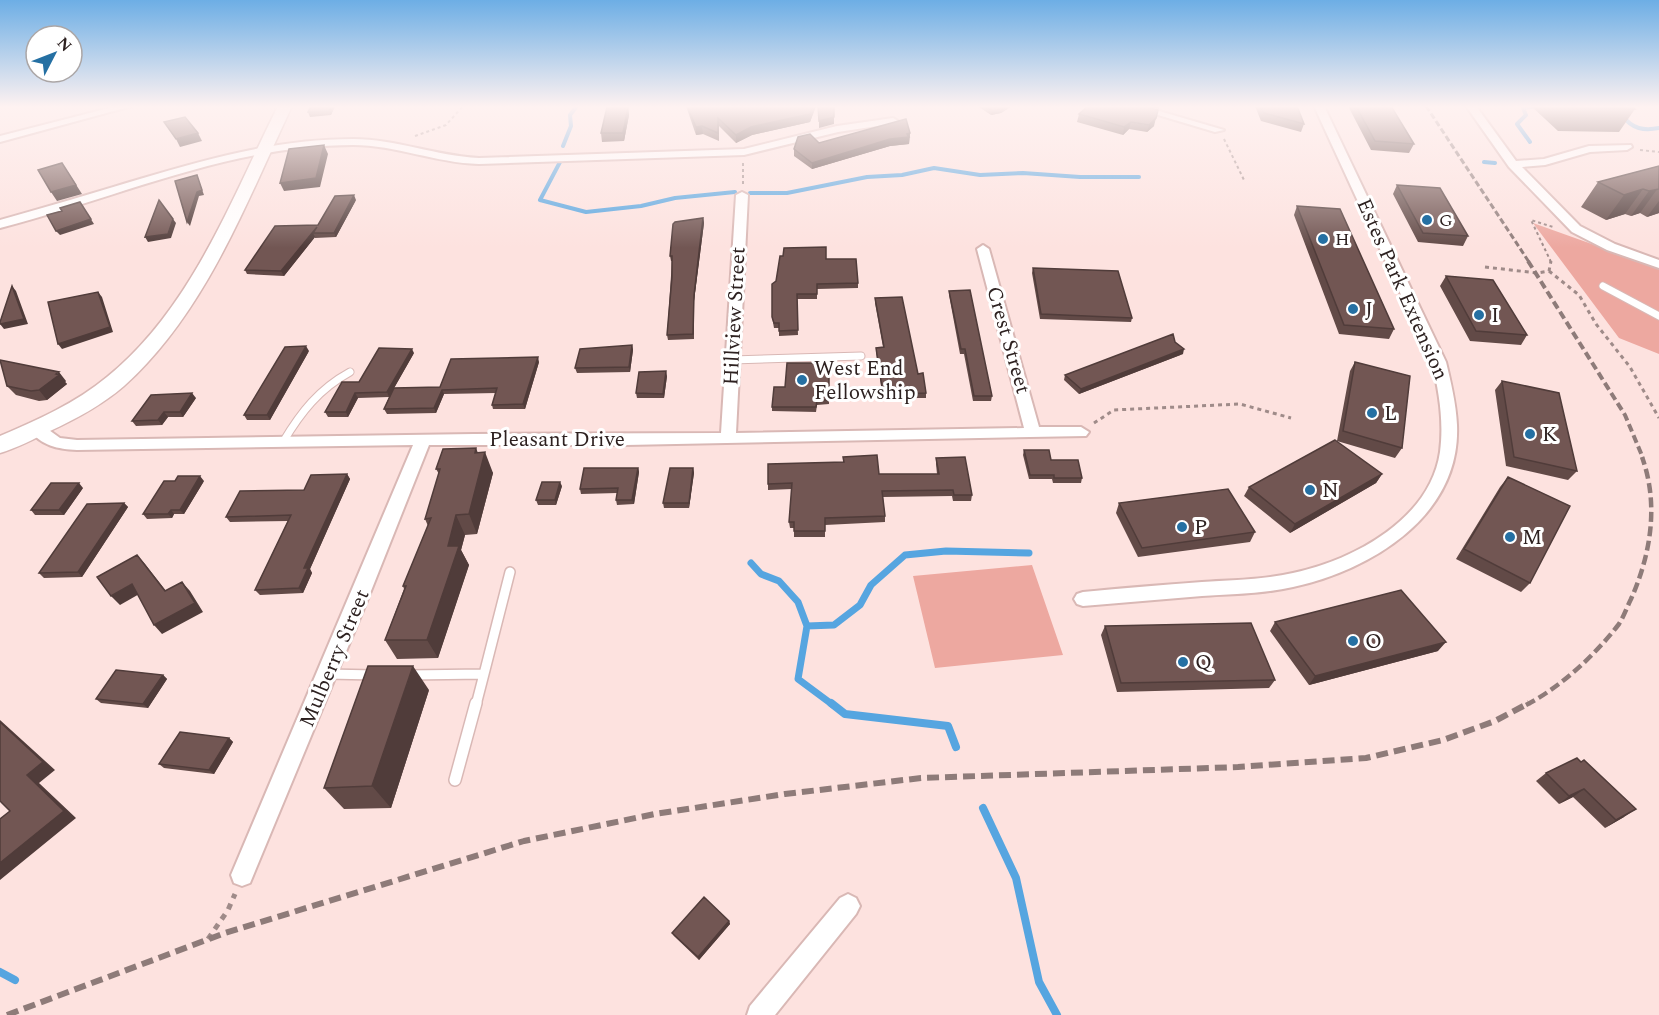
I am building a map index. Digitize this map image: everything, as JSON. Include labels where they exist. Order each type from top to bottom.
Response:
[{"type":"main road","points":[[0,446],[37,429],[114,382],[156,340],[185,302],[243,195],[262,153]]},
{"type":"street","points":[[0,224],[244,153]]},
{"type":"street","points":[[419,153],[479,161],[704,153]]},
{"type":"street","name":"Estes Park Extension","points":[[1083,599],[1284,582],[1325,571],[1392,538],[1416,519],[1432,496],[1449,446],[1451,417],[1447,390],[1439,362],[1341,153]]},
{"type":"street","points":[[1506,153],[1576,229],[1611,247],[1659,264]]},
{"type":"street","points":[[1514,165],[1545,162],[1574,153]]},
{"type":"street","name":"Hillview Street","points":[[728,437],[742,195]]},
{"type":"street","name":"Crest Street","points":[[983,249],[1013,352],[1032,432]]},
{"type":"street","name":"Pleasant Drive","points":[[37,429],[56,444],[63,445],[1082,432]]},
{"type":"street","name":"Mulberry Street","points":[[242,875],[423,440]]},
{"type":"street","points":[[759,1015],[848,906]]},
{"type":"lane","points":[[1603,286],[1659,316]]},
{"type":"lane","points":[[732,360],[861,356]]},
{"type":"lane","points":[[283,442],[301,412],[326,384],[350,372]]},
{"type":"lane","points":[[455,780],[510,572]]},
{"type":"lane","points":[[327,674],[385,675]]},
{"type":"lane","points":[[396,675],[484,674]]},
{"type":"path","points":[[742,195],[744,153]]},
{"type":"path","points":[[1231,153],[1244,180]]},
{"type":"path","points":[[1549,271],[1551,261],[1531,220],[1558,228],[1570,223]]},
{"type":"path","points":[[1485,267],[1537,273],[1549,271],[1579,296],[1596,324],[1630,367],[1659,418]]},
{"type":"path","points":[[1082,432],[1114,410],[1240,404],[1291,418]]},
{"type":"path","points":[[208,939],[228,910],[242,875]]},
{"type":"shaded area","points":[[1533,223],[1659,268],[1659,354],[1619,338]]},
{"type":"shaded area","points":[[1032,565],[1063,655],[935,668],[913,576]]},
{"type":"building","points":[[288,153],[322,153],[316,178],[280,183]]},
{"type":"building","points":[[800,153],[843,153],[812,163]]},
{"type":"building","points":[[62,163],[76,185],[51,192],[38,170]]},
{"type":"building","points":[[1659,166],[1659,189],[1649,191],[1643,189],[1624,195],[1598,182]]},
{"type":"building","points":[[197,175],[202,190],[197,192],[187,222],[175,181]]},
{"type":"building","name":"G","points":[[1397,185],[1440,188],[1468,236],[1423,233]]},
{"type":"building","points":[[354,195],[334,233],[313,233],[317,227],[281,271],[245,270],[275,226],[318,225],[335,196]]},
{"type":"building","points":[[159,200],[173,219],[168,234],[145,237]]},
{"type":"building","points":[[80,202],[91,219],[56,231],[47,215]]},
{"type":"building","points":[[1297,206],[1340,209],[1394,329],[1344,325]]},
{"type":"building","points":[[703,218],[694,295],[693,334],[667,335],[672,277],[672,256],[670,256],[673,224]]},
{"type":"building","points":[[826,247],[826,259],[856,259],[858,283],[817,284],[817,294],[797,294],[798,330],[779,331],[779,323],[774,323],[772,317],[772,284],[776,281],[780,256],[783,256],[784,248]]},
{"type":"building","points":[[1033,268],[1118,271],[1132,318],[1041,314]]},
{"type":"building","name":"I","points":[[1446,276],[1493,280],[1527,335],[1476,331]]},
{"type":"building","points":[[12,286],[24,319],[0,324],[0,322]]},
{"type":"building","points":[[970,290],[992,396],[974,396],[965,349],[961,349],[949,291]]},
{"type":"building","points":[[98,292],[110,327],[58,344],[48,302]]},
{"type":"building","points":[[902,297],[918,374],[923,373],[926,393],[883,394],[876,348],[884,347],[875,298]]},
{"type":"building","points":[[1173,334],[1175,342],[1184,349],[1081,389],[1065,375]]},
{"type":"building","points":[[632,345],[629,367],[575,368],[580,349]]},
{"type":"building","points":[[306,346],[267,415],[244,415],[285,347]]},
{"type":"building","points":[[379,348],[412,349],[387,392],[355,393],[346,412],[325,412],[342,382],[359,382]]},
{"type":"building","points":[[538,357],[523,404],[492,405],[497,388],[442,390],[434,408],[384,409],[394,388],[440,387],[451,359]]},
{"type":"building","points":[[0,360],[59,372],[56,374],[59,375],[39,390],[31,391],[7,386]]},
{"type":"building","name":"L","points":[[1355,362],[1410,376],[1402,448],[1343,431]]},
{"type":"building","name":"West End Fellowship","points":[[787,363],[818,363],[818,370],[829,370],[829,400],[817,400],[816,407],[772,407],[774,387],[785,387]]},
{"type":"building","points":[[666,371],[663,394],[636,393],[639,372]]},
{"type":"building","name":"K","points":[[1502,381],[1559,393],[1577,471],[1514,457]]},
{"type":"building","points":[[192,393],[180,412],[164,412],[158,420],[132,421],[151,395]]},
{"type":"building","name":"N","points":[[1335,440],[1382,474],[1295,524],[1249,487]]},
{"type":"building","points":[[476,448],[475,453],[485,452],[469,514],[456,515],[448,546],[459,546],[427,640],[385,640],[406,586],[403,586],[431,518],[425,519],[440,469],[436,469],[443,449]]},
{"type":"building","points":[[1024,450],[1049,450],[1051,460],[1078,460],[1082,478],[1030,475]]},
{"type":"building","points":[[877,455],[879,474],[939,474],[936,458],[965,457],[972,495],[954,495],[953,490],[882,491],[885,516],[825,518],[825,531],[794,531],[794,522],[789,522],[792,483],[768,484],[768,464],[844,462],[843,457]]},
{"type":"building","points":[[584,468],[638,468],[632,500],[616,500],[618,488],[580,489]]},
{"type":"building","points":[[670,468],[693,468],[689,503],[663,503]]},
{"type":"building","points":[[347,474],[304,568],[308,568],[299,588],[255,590],[291,515],[226,517],[240,491],[304,490],[311,475]]},
{"type":"building","points":[[178,476],[200,476],[180,510],[171,510],[168,514],[143,514],[164,481],[175,481]]},
{"type":"building","name":"M","points":[[1508,477],[1570,506],[1530,583],[1464,549]]},
{"type":"building","points":[[542,482],[560,482],[555,500],[536,500]]},
{"type":"building","points":[[51,483],[79,483],[59,510],[31,510]]},
{"type":"building","name":"P","points":[[1228,489],[1255,532],[1142,548],[1119,503]]},
{"type":"building","points":[[124,503],[78,572],[39,573],[87,504]]},
{"type":"building","points":[[137,555],[165,591],[182,582],[195,603],[154,625],[132,584],[111,596],[97,577]]},
{"type":"building","name":"O","points":[[1401,590],[1446,642],[1315,676],[1275,622]]},
{"type":"building","name":"Q","points":[[1251,623],[1275,680],[1121,683],[1105,626]]},
{"type":"building","points":[[368,666],[413,666],[372,786],[324,788]]},
{"type":"building","points":[[116,670],[163,675],[143,704],[96,699]]},
{"type":"building","points":[[0,722],[43,762],[27,775],[64,811],[0,863],[0,819],[10,811],[0,801]]},
{"type":"building","points":[[180,732],[229,738],[209,770],[159,764]]},
{"type":"building","points":[[1577,758],[1581,762],[1584,760],[1636,809],[1616,820],[1584,789],[1569,796],[1546,773]]},
{"type":"building","points":[[704,897],[729,921],[698,957],[672,933]]},
{"type":"waterway","points":[[560,162],[540,200],[586,212],[641,206],[675,198],[735,192]]},
{"type":"waterway","points":[[1484,162],[1495,163]]},
{"type":"waterway","points":[[750,193],[787,193],[867,177],[902,175],[934,168],[980,175],[1023,173],[1080,177],[1139,177]]},
{"type":"waterway","points":[[807,626],[834,625],[860,605],[871,585],[905,555],[946,551],[1029,553]]},
{"type":"waterway","points":[[751,563],[761,574],[779,581],[798,602],[807,626]]},
{"type":"waterway","points":[[807,626],[798,679],[833,705]]},
{"type":"waterway","points":[[831,703],[845,714],[948,726],[956,747]]},
{"type":"waterway","points":[[983,808],[1016,878],[1039,982],[1057,1015]]},
{"type":"waterway","points":[[0,972],[15,980]]},
{"type":"railway","points":[[1457,153],[1529,262]]},
{"type":"railway","points":[[1528,261],[1625,415],[1643,458]]},
{"type":"railway","points":[[1526,705],[1552,689],[1588,659],[1610,636],[1624,615],[1638,582],[1648,547],[1650,493],[1642,457]]},
{"type":"railway","points":[[7,1015],[225,933],[524,841],[655,814],[785,794],[921,778],[1238,767],[1366,758],[1443,740],[1495,721],[1529,703]]},
{"type":"place","name":"G","points":[[1427,220]]},
{"type":"place","name":"H","points":[[1323,239]]},
{"type":"place","name":"J","points":[[1353,309]]},
{"type":"place","name":"I","points":[[1479,315]]},
{"type":"place","name":"West End Fellowship","points":[[802,380]]},
{"type":"place","name":"L","points":[[1372,413]]},
{"type":"place","name":"K","points":[[1530,434]]},
{"type":"place","name":"N","points":[[1310,490]]},
{"type":"place","name":"P","points":[[1182,527]]},
{"type":"place","name":"M","points":[[1510,537]]},
{"type":"place","name":"O","points":[[1353,641]]},
{"type":"place","name":"Q","points":[[1183,662]]}]
